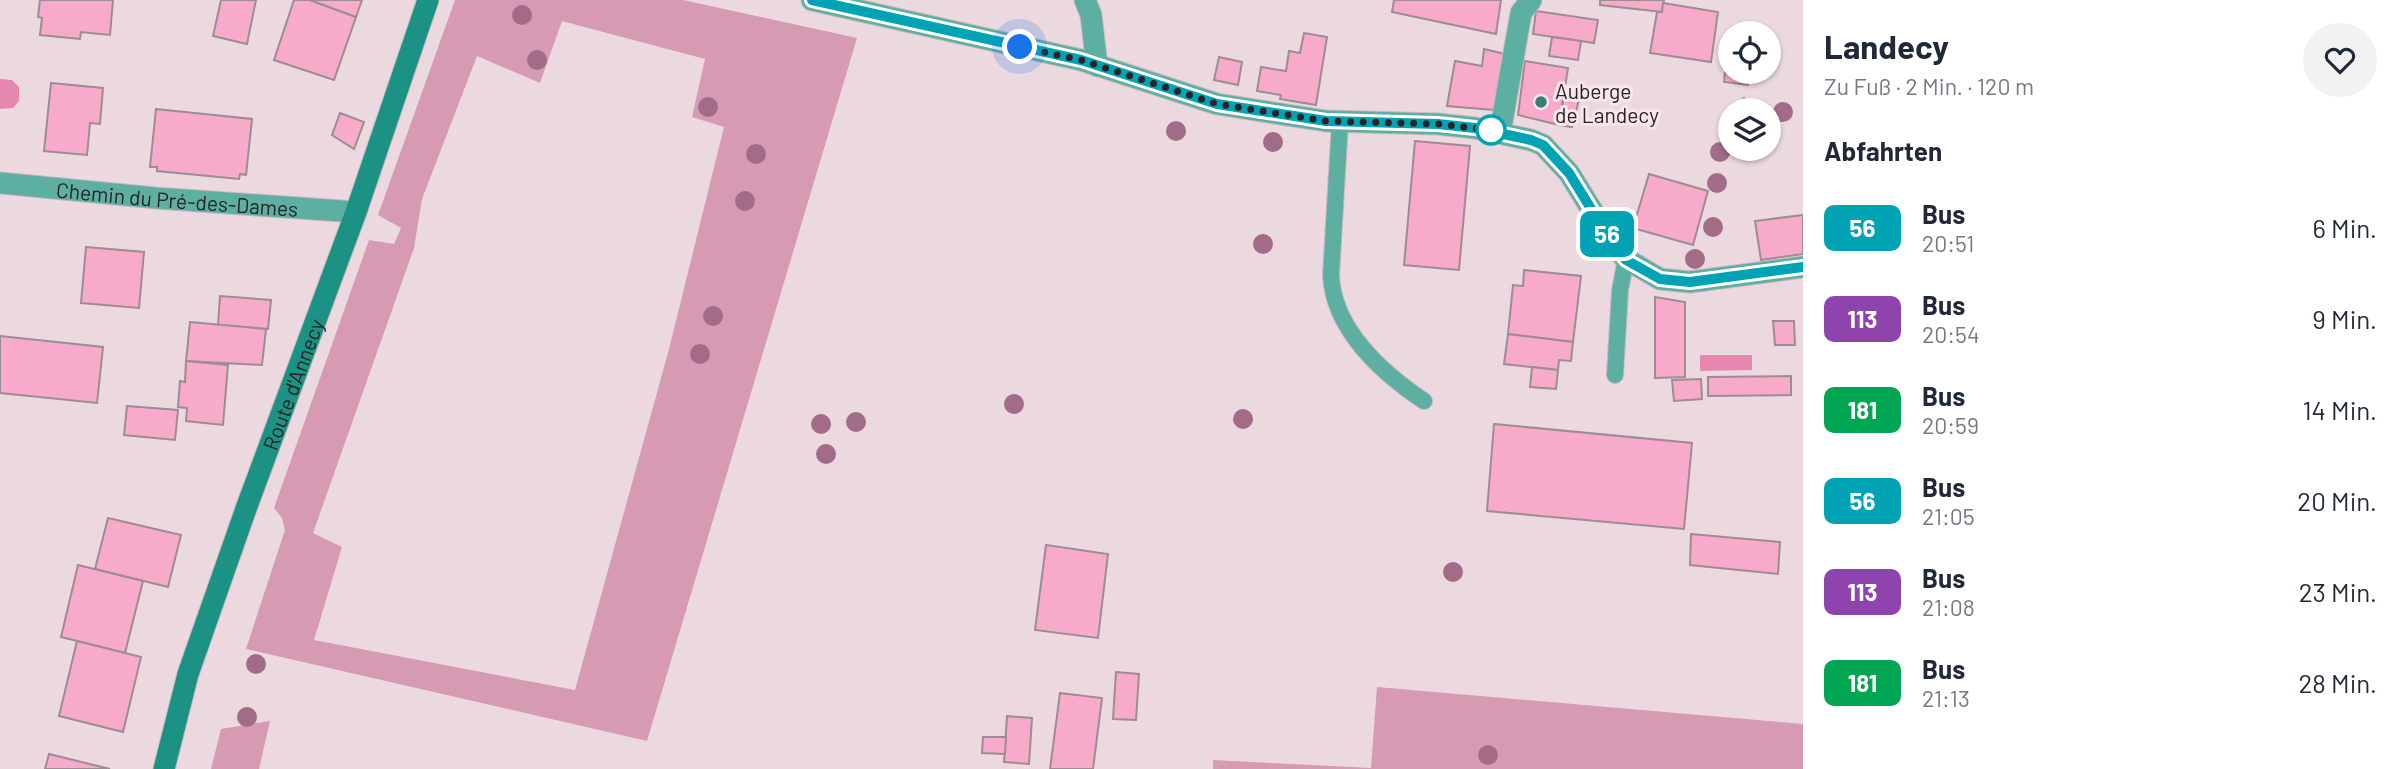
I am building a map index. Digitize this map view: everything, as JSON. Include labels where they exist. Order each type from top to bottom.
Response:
[{"type":"street","name":"Route d'Annecy","points":[[164,769],[188,674],[356,212],[428,0]]},
{"type":"street","points":[[812,0],[1081,60],[1217,104],[1290,117],[1340,122],[1438,124],[1531,140],[1552,152],[1569,173],[1614,246],[1626,260],[1660,279],[1683,282],[1803,267]]},
{"type":"street","points":[[1085,0],[1091,15],[1097,66]]},
{"type":"street","points":[[1500,133],[1521,13],[1531,0]]},
{"type":"street","name":"Chemin du Pré-des-Dames","points":[[0,183],[170,200],[356,212]]},
{"type":"lane","points":[[1340,122],[1331,275],[1333,299],[1359,342],[1395,381],[1424,401]]},
{"type":"lane","points":[[1615,375],[1620,290],[1626,260]]},
{"type":"shaded area","points":[[455,0],[683,0],[857,38],[647,741],[246,649],[285,530],[282,518],[274,508],[369,240],[394,244],[401,228],[378,215]],"holes":[[[562,21],[705,59],[692,117],[724,127],[669,349],[575,690],[314,640],[342,547],[313,533],[414,248],[422,199],[477,56],[540,83]]]},
{"type":"shaded area","points":[[0,79],[12,80],[19,87],[19,101],[13,108],[0,109]]},
{"type":"shaded area","points":[[1700,355],[1752,355],[1752,370],[1700,371]]},
{"type":"shaded area","points":[[1377,687],[1803,724],[1803,769],[1213,769],[1213,760],[1371,768]]},
{"type":"shaded area","points":[[270,721],[259,769],[211,769],[221,729]]},
{"type":"building","points":[[40,0],[113,0],[110,35],[81,32],[80,39],[40,35]]},
{"type":"building","points":[[221,0],[256,0],[247,44],[213,36]]},
{"type":"building","points":[[294,0],[310,0],[356,17],[334,80],[274,60]]},
{"type":"building","points":[[310,0],[362,0],[356,17]]},
{"type":"building","points":[[1394,0],[1501,0],[1496,34],[1392,12]]},
{"type":"building","points":[[1600,0],[1664,0],[1662,12],[1600,5]]},
{"type":"building","points":[[1663,3],[1718,12],[1711,62],[1650,53],[1657,12],[1662,12]]},
{"type":"building","points":[[1536,11],[1598,20],[1594,43],[1533,34]]},
{"type":"building","points":[[1304,33],[1327,37],[1316,105],[1280,99],[1281,95],[1257,91],[1261,67],[1286,71],[1289,51],[1300,53]]},
{"type":"building","points":[[1552,37],[1581,41],[1578,60],[1549,56]]},
{"type":"building","points":[[1484,49],[1505,54],[1494,110],[1447,106],[1455,61],[1482,66]]},
{"type":"building","points":[[1219,57],[1242,62],[1238,85],[1214,80]]},
{"type":"building","name":"Auberge de Landecy","points":[[1525,61],[1568,68],[1559,125],[1518,115]]},
{"type":"building","points":[[51,83],[103,88],[100,124],[90,123],[87,155],[44,151]]},
{"type":"building","points":[[1565,89],[1581,92],[1572,127],[1559,125]]},
{"type":"building","points":[[156,109],[252,119],[246,175],[240,174],[239,179],[157,171],[157,167],[150,167]]},
{"type":"building","points":[[340,113],[364,122],[354,149],[332,135]]},
{"type":"building","points":[[1415,141],[1470,146],[1459,270],[1404,265]]},
{"type":"building","points":[[1649,174],[1708,191],[1693,245],[1633,228]]},
{"type":"building","points":[[1803,215],[1803,254],[1761,260],[1755,221]]},
{"type":"building","points":[[86,247],[144,252],[139,308],[81,303]]},
{"type":"building","points":[[1524,270],[1581,276],[1573,342],[1508,334],[1513,285],[1523,286]]},
{"type":"building","points":[[220,296],[271,300],[268,329],[218,325]]},
{"type":"building","points":[[1655,297],[1685,302],[1685,377],[1655,378]]},
{"type":"building","points":[[1773,321],[1794,321],[1795,345],[1775,345]]},
{"type":"building","points":[[190,322],[266,329],[262,365],[186,361]]},
{"type":"building","points":[[1508,334],[1573,342],[1571,361],[1559,360],[1558,370],[1504,364]]},
{"type":"building","points":[[0,336],[103,347],[97,403],[0,393]]},
{"type":"building","points":[[186,361],[228,365],[223,425],[186,421],[187,408],[178,407],[180,381],[185,382]]},
{"type":"building","points":[[1532,367],[1558,370],[1556,389],[1530,387]]},
{"type":"building","points":[[1791,376],[1791,395],[1708,396],[1708,377]]},
{"type":"building","points":[[1701,379],[1702,399],[1674,401],[1672,380]]},
{"type":"building","points":[[127,406],[178,410],[175,440],[124,435]]},
{"type":"building","points":[[1494,424],[1692,443],[1684,529],[1487,511]]},
{"type":"building","points":[[108,518],[181,535],[168,587],[95,569]]},
{"type":"building","points":[[1691,534],[1780,542],[1778,574],[1690,565]]},
{"type":"building","points":[[1046,545],[1108,554],[1098,638],[1035,630]]},
{"type":"building","points":[[78,565],[143,581],[125,653],[61,637]]},
{"type":"building","points":[[77,641],[141,657],[123,732],[59,716]]},
{"type":"building","points":[[1116,672],[1139,674],[1136,720],[1113,719]]},
{"type":"building","points":[[1060,693],[1102,698],[1093,769],[1050,769]]},
{"type":"building","points":[[1007,716],[1032,718],[1029,764],[1004,762]]},
{"type":"building","points":[[983,737],[1006,737],[1005,754],[982,753]]},
{"type":"building","points":[[49,754],[110,769],[45,769]]},
{"type":"bus line","name":"56","points":[[812,0],[1081,60],[1217,104],[1326,121],[1438,124],[1475,128],[1531,140],[1552,152],[1569,173],[1614,246],[1626,260],[1660,279],[1690,282],[1803,267]]},
{"type":"place","name":"Auberge de Landecy","points":[[1541,102]]},
{"type":"route","points":[[1020,47],[1081,60],[1217,104],[1290,117],[1340,122],[1438,124],[1491,130]]}]
